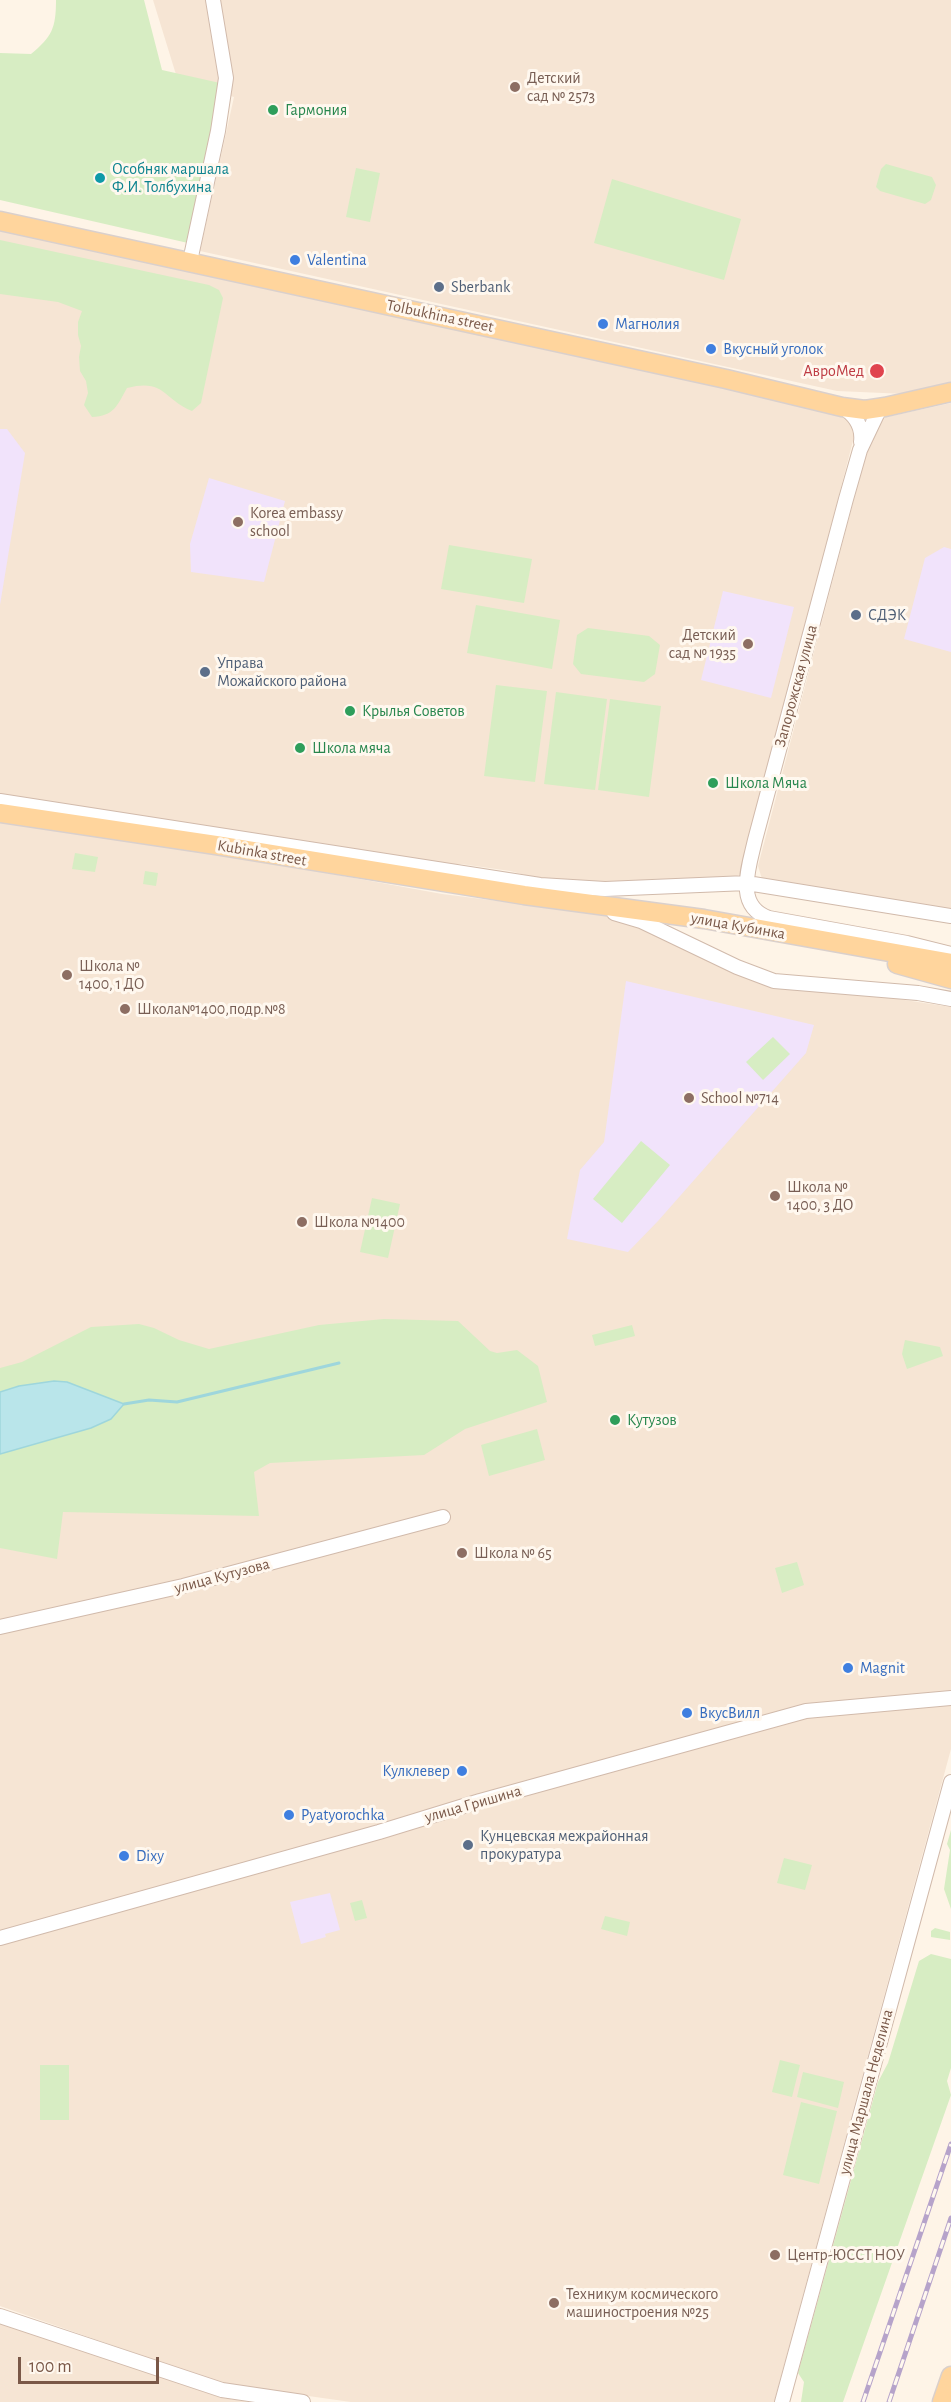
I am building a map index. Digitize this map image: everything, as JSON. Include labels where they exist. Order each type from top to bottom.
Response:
[{"type":"main road","name":"Tolbukhina street","points":[[0,221],[726,379],[842,407],[865,410],[880,408],[951,392]]},
{"type":"main road","name":"улица Кубинка","points":[[0,813],[704,919],[951,963]]},
{"type":"main road","points":[[812,938],[951,979]]},
{"type":"main road","points":[[942,2402],[951,2376]]},
{"type":"street","points":[[190,261],[218,131],[226,78],[213,0]]},
{"type":"street","points":[[842,407],[857,420],[861,437],[860,450]]},
{"type":"street","name":"Запорожская улица","points":[[880,408],[860,450],[755,840],[747,884],[747,899],[750,906],[769,918],[907,943],[951,954]]},
{"type":"street","points":[[0,801],[540,885],[605,889],[747,884],[951,916]]},
{"type":"street","points":[[566,900],[641,921],[757,976],[774,981],[918,993],[951,999]]},
{"type":"street","name":"улица Кутузова","points":[[0,1627],[183,1587],[443,1517]]},
{"type":"street","name":"улица Гришина","points":[[0,1938],[806,1711],[951,1698]]},
{"type":"street","name":"улица Маршала Неделина","points":[[782,2402],[951,1782]]},
{"type":"street","points":[[0,2316],[222,2390],[303,2402]]},
{"type":"shaded area","points":[[153,0],[951,0],[951,384],[906,394],[837,391],[200,251],[234,97],[178,81]]},
{"type":"shaded area","points":[[0,231],[717,386],[849,419],[855,433],[739,875],[733,878],[636,883],[552,882],[510,871],[461,864],[431,864],[0,797]]},
{"type":"shaded area","points":[[951,403],[951,912],[762,879],[758,866],[871,434],[882,418]]},
{"type":"shaded area","points":[[0,429],[7,429],[25,453],[0,605]]},
{"type":"shaded area","name":"Korea embassy school","points":[[209,478],[285,501],[264,582],[191,572],[190,544]]},
{"type":"shaded area","points":[[944,547],[951,549],[951,652],[904,639],[925,558]]},
{"type":"shaded area","name":"Детский сад № 1935","points":[[723,591],[794,607],[771,698],[701,680]]},
{"type":"shaded area","points":[[0,822],[211,852],[442,894],[583,909],[618,918],[653,932],[745,976],[951,1007],[951,1749],[774,2402],[351,2402],[223,2384],[0,2306]]},
{"type":"shaded area","name":"School №714","points":[[626,981],[814,1025],[806,1053],[628,1252],[567,1239],[580,1170],[604,1142]]},
{"type":"shaded area","points":[[330,1893],[340,1930],[325,1934],[326,1937],[301,1944],[290,1902]]},
{"type":"shaded area","points":[[0,2322],[222,2398],[251,2402],[0,2402]]},
{"type":"green space","points":[[56,0],[144,0],[162,70],[220,83],[220,95],[188,243],[0,200],[0,53],[31,54],[38,48],[48,37],[54,25]]},
{"type":"green space","points":[[886,164],[932,177],[936,185],[931,200],[925,204],[880,191],[876,187],[881,169]]},
{"type":"green space","points":[[356,168],[380,173],[370,222],[346,217]]},
{"type":"green space","points":[[612,179],[741,219],[724,280],[594,243]]},
{"type":"green space","points":[[0,240],[209,285],[219,290],[223,298],[201,403],[192,411],[157,388],[140,386],[127,388],[110,412],[92,417],[84,405],[88,393],[86,381],[80,371],[81,346],[78,322],[82,311],[58,302],[0,294]]},
{"type":"green space","points":[[449,545],[532,559],[524,603],[441,589]]},
{"type":"green space","points":[[476,605],[560,620],[552,669],[467,653]]},
{"type":"green space","points":[[588,628],[649,636],[660,645],[655,674],[644,682],[581,674],[573,664],[577,635]]},
{"type":"green space","points":[[496,685],[547,691],[535,782],[484,776]]},
{"type":"green space","points":[[556,692],[607,699],[595,790],[544,784]]},
{"type":"green space","points":[[610,699],[661,706],[649,797],[598,790]]},
{"type":"green space","points":[[75,853],[98,857],[95,872],[72,869]]},
{"type":"green space","points":[[145,871],[158,873],[156,886],[143,884]]},
{"type":"green space","points":[[773,1037],[790,1054],[763,1080],[746,1062]]},
{"type":"green space","points":[[641,1141],[670,1165],[622,1223],[593,1199]]},
{"type":"green space","points":[[372,1198],[400,1204],[388,1258],[360,1252]]},
{"type":"green space","points":[[384,1319],[458,1321],[490,1351],[497,1353],[517,1350],[538,1366],[547,1402],[465,1429],[424,1455],[270,1463],[254,1472],[259,1516],[63,1512],[57,1559],[0,1548],[0,1368],[22,1362],[91,1327],[139,1324],[209,1349],[319,1325]]},
{"type":"green space","points":[[632,1325],[635,1336],[595,1346],[592,1335]]},
{"type":"green space","points":[[905,1340],[940,1347],[943,1356],[907,1369],[902,1354]]},
{"type":"green space","points":[[537,1429],[545,1460],[489,1476],[481,1445]]},
{"type":"green space","points":[[797,1562],[804,1585],[782,1593],[775,1568]]},
{"type":"green space","points":[[951,1830],[951,1909],[944,1889],[950,1850],[947,1844]]},
{"type":"green space","points":[[784,1858],[812,1865],[805,1890],[777,1883]]},
{"type":"green space","points":[[362,1900],[367,1918],[355,1921],[350,1903]]},
{"type":"green space","points":[[605,1916],[630,1922],[627,1936],[601,1929]]},
{"type":"green space","points":[[935,1928],[950,1932],[950,1940],[931,1937],[931,1931]]},
{"type":"green space","points":[[931,1954],[951,1959],[951,2068],[947,2081],[951,2095],[843,2402],[801,2402],[804,2382],[798,2373],[878,2082],[888,2063],[919,1961]]},
{"type":"green space","points":[[780,2060],[800,2065],[792,2097],[772,2092]]},
{"type":"green space","points":[[40,2065],[69,2065],[69,2120],[40,2120]]},
{"type":"green space","points":[[803,2072],[844,2082],[838,2108],[797,2097]]},
{"type":"green space","points":[[801,2102],[837,2111],[819,2184],[783,2175]]},
{"type":"water","points":[[54,1381],[67,1382],[124,1404],[111,1419],[91,1428],[0,1454],[0,1392],[19,1386]]},
{"type":"waterway","points":[[124,1404],[149,1400],[177,1402],[339,1363]]},
{"type":"railway","points":[[863,2402],[951,2144]]},
{"type":"railway","points":[[889,2402],[951,2218]]},
{"type":"place","name":"Детский сад № 2573","points":[[515,87]]},
{"type":"place","name":"Гармония","points":[[273,110]]},
{"type":"place","name":"Особняк маршала Ф.И. Толбухина","points":[[100,178]]},
{"type":"place","name":"Valentina","points":[[295,260]]},
{"type":"place","name":"Sberbank","points":[[439,287]]},
{"type":"place","name":"Магнолия","points":[[603,324]]},
{"type":"place","name":"Вкусный уголок","points":[[711,349]]},
{"type":"place","name":"АвроМед","points":[[877,371]]},
{"type":"place","name":"Korea embassy school","points":[[238,522]]},
{"type":"place","name":"СДЭК","points":[[856,615]]},
{"type":"place","name":"Детский сад № 1935","points":[[748,644]]},
{"type":"place","name":"Управа Можайского района","points":[[205,672]]},
{"type":"place","name":"Крылья Советов","points":[[350,711]]},
{"type":"place","name":"Школа мяча","points":[[300,748]]},
{"type":"place","name":"Школа Мяча","points":[[713,783]]},
{"type":"place","name":"Школа № 1400, 1 ДО","points":[[67,975]]},
{"type":"place","name":"Школа№1400,подр.№8","points":[[125,1009]]},
{"type":"place","name":"School №714","points":[[689,1098]]},
{"type":"place","name":"Школа № 1400, 3 ДО","points":[[775,1196]]},
{"type":"place","name":"Школа №1400","points":[[302,1222]]},
{"type":"place","name":"Кутузов","points":[[615,1420]]},
{"type":"place","name":"Школа № 65","points":[[462,1553]]},
{"type":"place","name":"Magnit","points":[[848,1668]]},
{"type":"place","name":"ВкусВилл","points":[[687,1713]]},
{"type":"place","name":"Кулклевер","points":[[462,1771]]},
{"type":"place","name":"Pyatyorochka","points":[[289,1815]]},
{"type":"place","name":"Кунцевская межрайонная прокуратура","points":[[468,1845]]},
{"type":"place","name":"Dixy","points":[[124,1856]]},
{"type":"place","name":"Центр-ЮССТ НОУ","points":[[775,2255]]},
{"type":"place","name":"Техникум космического машиностроения №25","points":[[554,2303]]}]
